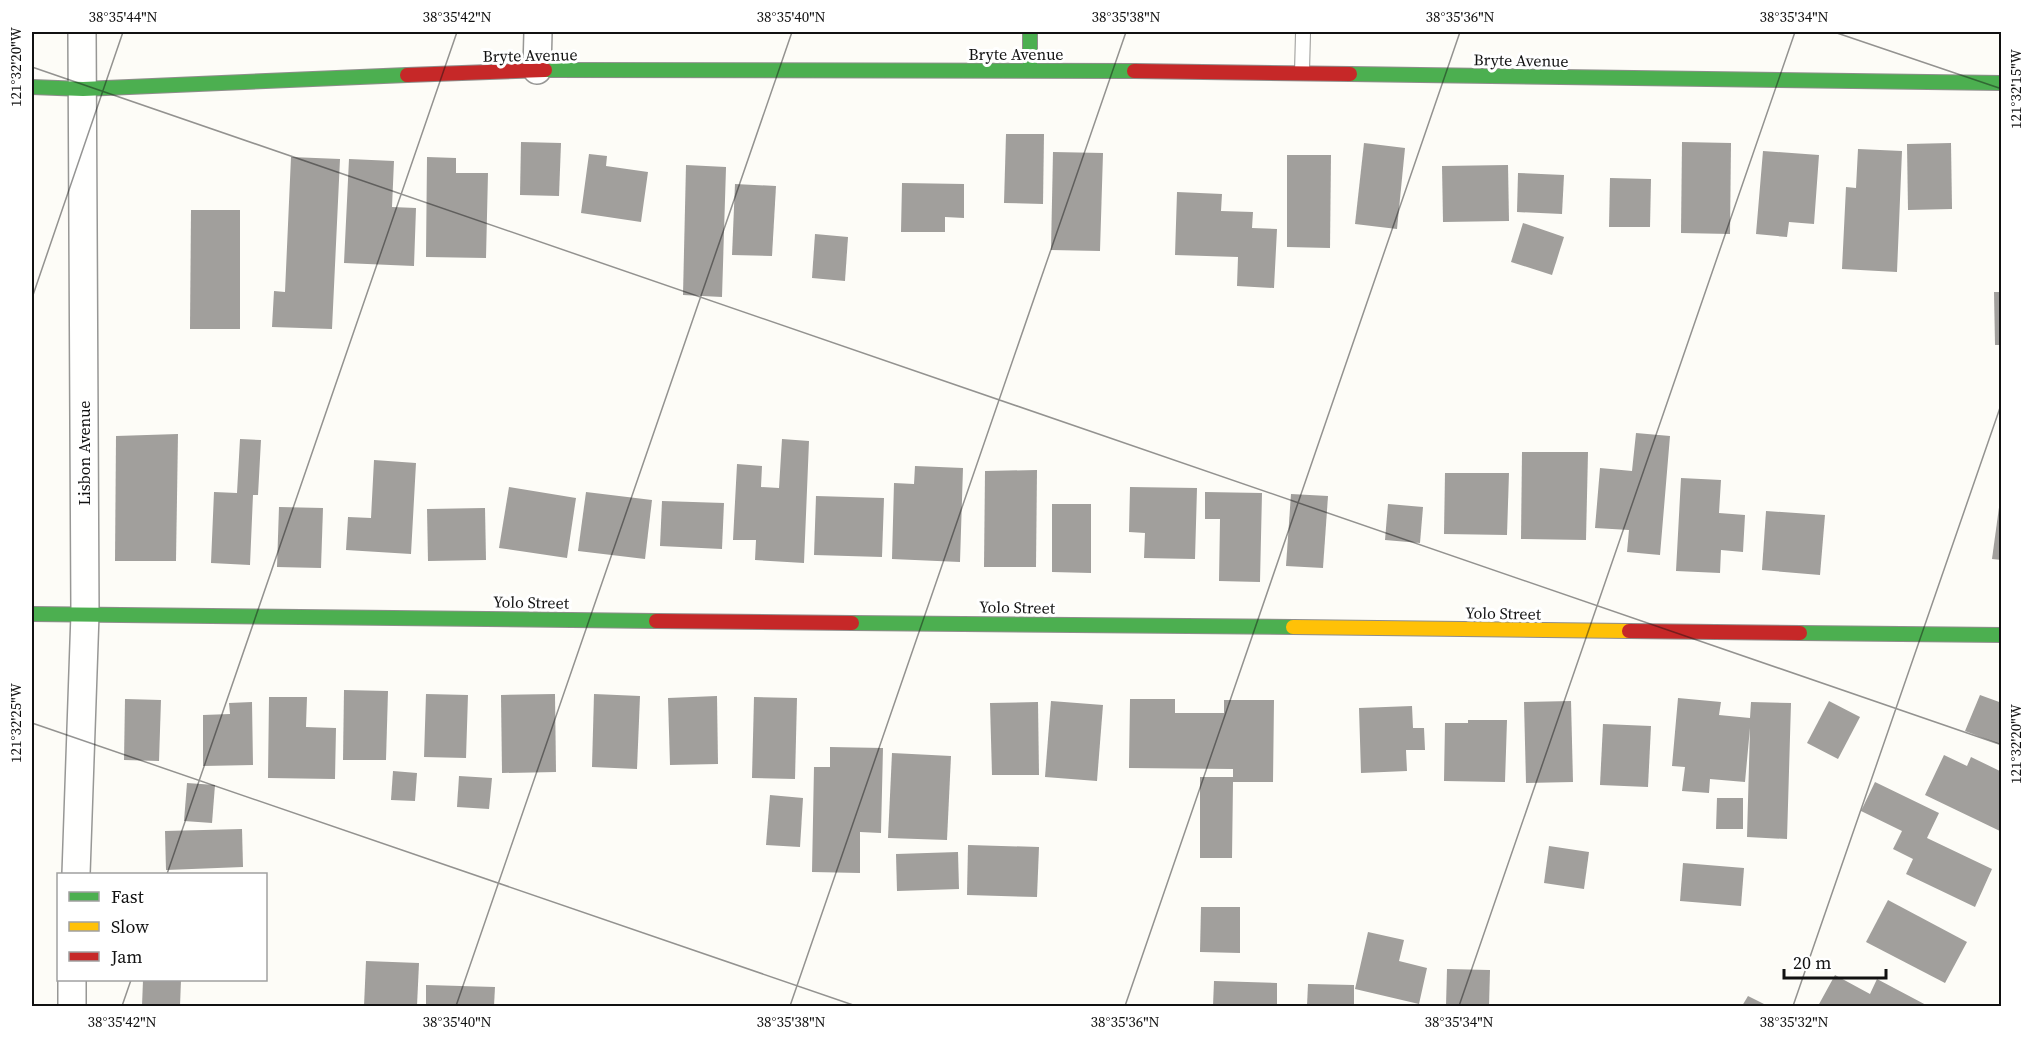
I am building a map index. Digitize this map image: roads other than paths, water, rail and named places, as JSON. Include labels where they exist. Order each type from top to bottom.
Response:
[{"type":"street","name":"Lisbon Avenue","points":[[76,873],[85,614],[82,32]]},
{"type":"street","points":[[537,70],[538,32]]},
{"type":"street","points":[[1030,32],[1030,70]]},
{"type":"street","name":"Bryte Avenue","points":[[32,87],[83,89],[537,70],[1030,70],[2001,83]]},
{"type":"street","name":"Yolo Street","points":[[32,614],[2001,635]]},
{"type":"street","points":[[72,981],[72,1006]]},
{"type":"lane","points":[[1302,73],[1303,32]]}]
